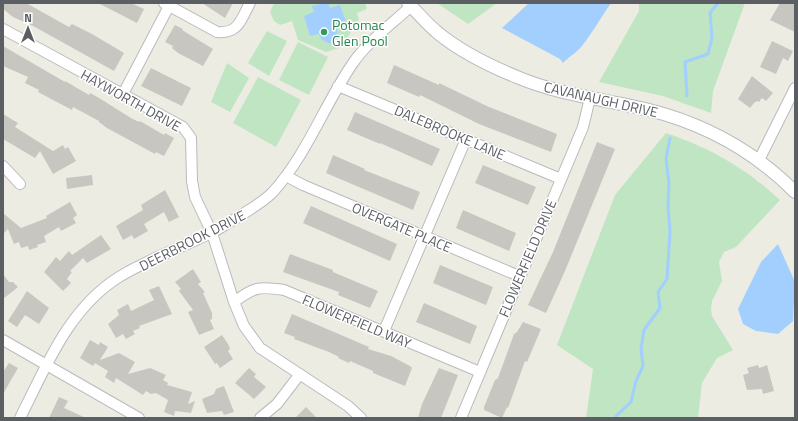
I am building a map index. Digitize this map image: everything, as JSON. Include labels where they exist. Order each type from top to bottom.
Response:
[{"type":"street","points":[[123,94],[166,4],[217,32],[227,33],[237,27],[250,3]]},
{"type":"street","name":"DEERBROOK DRIVE","points":[[20,418],[77,314],[100,292],[119,277],[212,233],[248,211],[270,194],[286,176],[354,61],[410,5]]},
{"type":"street","name":"CAVANAUGH DRIVE","points":[[410,5],[438,33],[472,56],[517,78],[552,89],[649,110],[684,121],[723,138],[759,160],[795,192]]},
{"type":"street","name":"HAYWORTH DRIVE","points":[[3,29],[183,127],[188,132],[192,144],[192,181],[195,197],[212,233]]},
{"type":"street","name":"DALEBROOKE LANE","points":[[338,86],[561,179]]},
{"type":"street","points":[[759,160],[795,88]]},
{"type":"street","name":"FLOWERFIELD DRIVE","points":[[460,418],[583,127],[590,98]]},
{"type":"street","points":[[384,331],[466,139]]},
{"type":"street","points":[[3,166],[20,184]]},
{"type":"street","name":"OVERGATE PLACE","points":[[286,176],[303,185],[519,276]]},
{"type":"street","points":[[212,233],[234,302],[244,326],[260,348],[348,406],[361,418]]},
{"type":"street","name":"FLOWERFIELD WAY","points":[[234,302],[249,290],[266,287],[284,290],[480,372]]},
{"type":"street","points":[[3,340],[139,418]]},
{"type":"street","points":[[260,418],[277,404],[300,374]]},
{"type":"green space","name":"Potomac Glen Pool","points":[[274,3],[365,3],[367,9],[357,13],[359,19],[342,47],[326,52],[298,40],[292,21],[280,25],[274,21],[270,12]]},
{"type":"green space","points":[[437,3],[497,3],[468,24]]},
{"type":"green space","points":[[639,3],[745,3],[713,91],[711,113],[663,96],[599,82],[639,11]]},
{"type":"green space","points":[[267,31],[287,41],[269,76],[248,63]]},
{"type":"green space","points":[[298,42],[328,57],[309,95],[279,80]]},
{"type":"green space","points":[[227,63],[249,78],[230,112],[211,102]]},
{"type":"green space","points":[[258,77],[301,100],[276,147],[233,123]]},
{"type":"green space","points":[[666,133],[683,139],[727,160],[767,188],[780,200],[736,247],[724,252],[719,262],[722,281],[712,301],[712,316],[733,350],[717,358],[702,383],[698,418],[586,418],[593,369],[557,345],[615,195]]},
{"type":"water","points":[[328,3],[330,8],[340,5],[347,25],[337,28],[338,38],[330,44],[321,39],[319,34],[310,36],[304,16],[314,12],[312,6]]},
{"type":"water","points":[[529,3],[611,3],[581,47],[563,63],[560,59],[502,28]]},
{"type":"water","points":[[778,244],[795,282],[793,321],[778,334],[756,331],[743,324],[738,309],[761,262]]},
{"type":"building","points":[[3,3],[26,3],[69,27],[72,24],[92,34],[124,53],[114,71],[35,27],[13,17],[3,9]]},
{"type":"building","points":[[98,3],[131,3],[144,9],[137,23]]},
{"type":"building","points":[[202,3],[233,3],[225,18]]},
{"type":"building","points":[[780,3],[795,3],[795,32],[770,20]]},
{"type":"building","points":[[175,25],[213,49],[203,66],[178,53],[172,48],[173,46],[165,42]]},
{"type":"building","points":[[772,41],[793,51],[788,61],[783,58],[776,74],[760,67]]},
{"type":"building","points":[[3,46],[89,95],[90,93],[99,98],[131,118],[139,122],[140,121],[164,135],[165,133],[174,138],[164,156],[156,152],[155,154],[107,128],[99,121],[73,107],[72,110],[38,92],[39,90],[25,83],[28,77],[3,66]]},
{"type":"building","points":[[394,65],[439,85],[439,83],[489,107],[557,134],[551,152],[479,124],[420,95],[419,97],[387,83]]},
{"type":"building","points":[[151,68],[191,88],[182,106],[141,86]]},
{"type":"building","points":[[752,76],[773,93],[766,101],[762,98],[759,102],[757,101],[754,103],[750,108],[738,99]]},
{"type":"building","points":[[355,112],[440,149],[432,166],[347,130]]},
{"type":"building","points":[[3,114],[18,123],[15,127],[53,151],[63,145],[65,149],[68,147],[76,161],[53,174],[40,151],[35,158],[3,139]]},
{"type":"building","points":[[597,142],[615,149],[565,271],[546,313],[528,305],[553,252]]},
{"type":"building","points":[[333,155],[365,169],[364,170],[420,192],[413,210],[326,173]]},
{"type":"building","points":[[483,165],[536,187],[528,205],[475,183]]},
{"type":"building","points":[[92,175],[93,185],[67,189],[66,178]]},
{"type":"building","points":[[165,190],[179,217],[169,222],[164,212],[144,224],[148,231],[134,239],[132,235],[123,240],[116,226],[143,210],[141,205]]},
{"type":"building","points":[[70,202],[77,215],[73,218],[76,223],[61,231],[59,227],[44,236],[46,242],[37,245],[38,247],[29,250],[28,246],[21,248],[19,242],[14,244],[8,229],[3,234],[3,213],[21,228],[47,218],[46,216]]},
{"type":"building","points":[[311,206],[397,244],[390,261],[303,223]]},
{"type":"building","points":[[463,210],[516,233],[509,251],[456,228]]},
{"type":"building","points":[[101,235],[111,249],[87,263],[83,258],[70,271],[72,272],[67,279],[71,283],[63,291],[44,272],[56,257],[60,261],[69,251],[72,255]]},
{"type":"building","points":[[290,254],[333,270],[333,272],[378,291],[370,308],[338,295],[339,292],[283,272]]},
{"type":"building","points":[[440,265],[493,287],[486,305],[433,283]]},
{"type":"building","points":[[193,269],[201,282],[198,284],[205,292],[203,293],[212,313],[212,319],[210,320],[214,329],[199,335],[188,312],[193,310],[179,291],[181,289],[175,282]]},
{"type":"building","points":[[3,274],[9,282],[13,282],[18,287],[3,299]]},
{"type":"building","points":[[159,286],[172,314],[139,326],[140,328],[133,331],[135,334],[126,339],[123,334],[116,338],[108,324],[119,315],[117,310],[128,304],[131,311],[154,300],[149,290]]},
{"type":"building","points":[[27,291],[49,308],[39,324],[25,315],[17,327],[8,321]]},
{"type":"building","points":[[424,303],[477,326],[470,344],[416,322]]},
{"type":"building","points":[[292,314],[369,347],[368,349],[391,356],[410,366],[412,368],[405,386],[373,373],[373,371],[350,361],[349,363],[329,352],[294,339],[295,337],[284,333]]},
{"type":"building","points":[[523,322],[541,329],[527,362],[525,361],[508,408],[507,407],[502,418],[484,410],[484,407],[495,380],[498,378],[514,334]]},
{"type":"building","points":[[222,335],[228,344],[230,349],[228,351],[233,359],[220,368],[217,363],[215,364],[204,347]]},
{"type":"building","points":[[90,340],[99,345],[100,342],[108,347],[100,360],[119,353],[135,362],[128,374],[150,368],[166,375],[163,380],[168,383],[167,385],[192,392],[188,404],[195,401],[191,413],[175,411],[174,416],[164,412],[168,400],[156,393],[151,394],[146,391],[143,395],[116,378],[114,383],[105,377],[108,371],[95,363],[93,366],[80,358]]},
{"type":"building","points":[[9,363],[18,368],[3,394],[3,372]]},
{"type":"building","points":[[758,365],[759,368],[767,365],[774,391],[763,394],[762,389],[747,390],[743,375],[749,373],[747,368]]},
{"type":"building","points":[[249,368],[256,374],[254,377],[266,387],[254,399],[235,383]]},
{"type":"building","points":[[439,368],[458,375],[441,418],[418,418],[422,404]]},
{"type":"building","points":[[224,386],[234,412],[224,415],[222,411],[207,413],[202,399],[214,394],[216,389]]},
{"type":"building","points":[[59,397],[68,401],[64,408],[86,418],[49,418]]},
{"type":"building","points":[[306,407],[317,418],[295,418]]},
{"type":"waterway","points":[[687,96],[685,62],[708,54],[712,38],[710,13],[718,3]]},
{"type":"waterway","points":[[616,418],[616,416],[631,402],[636,381],[643,366],[641,349],[644,330],[660,308],[658,292],[667,279],[670,232],[668,205],[669,183],[666,159],[670,138]]},
{"type":"place","name":"Potomac Glen Pool","points":[[324,32]]}]
